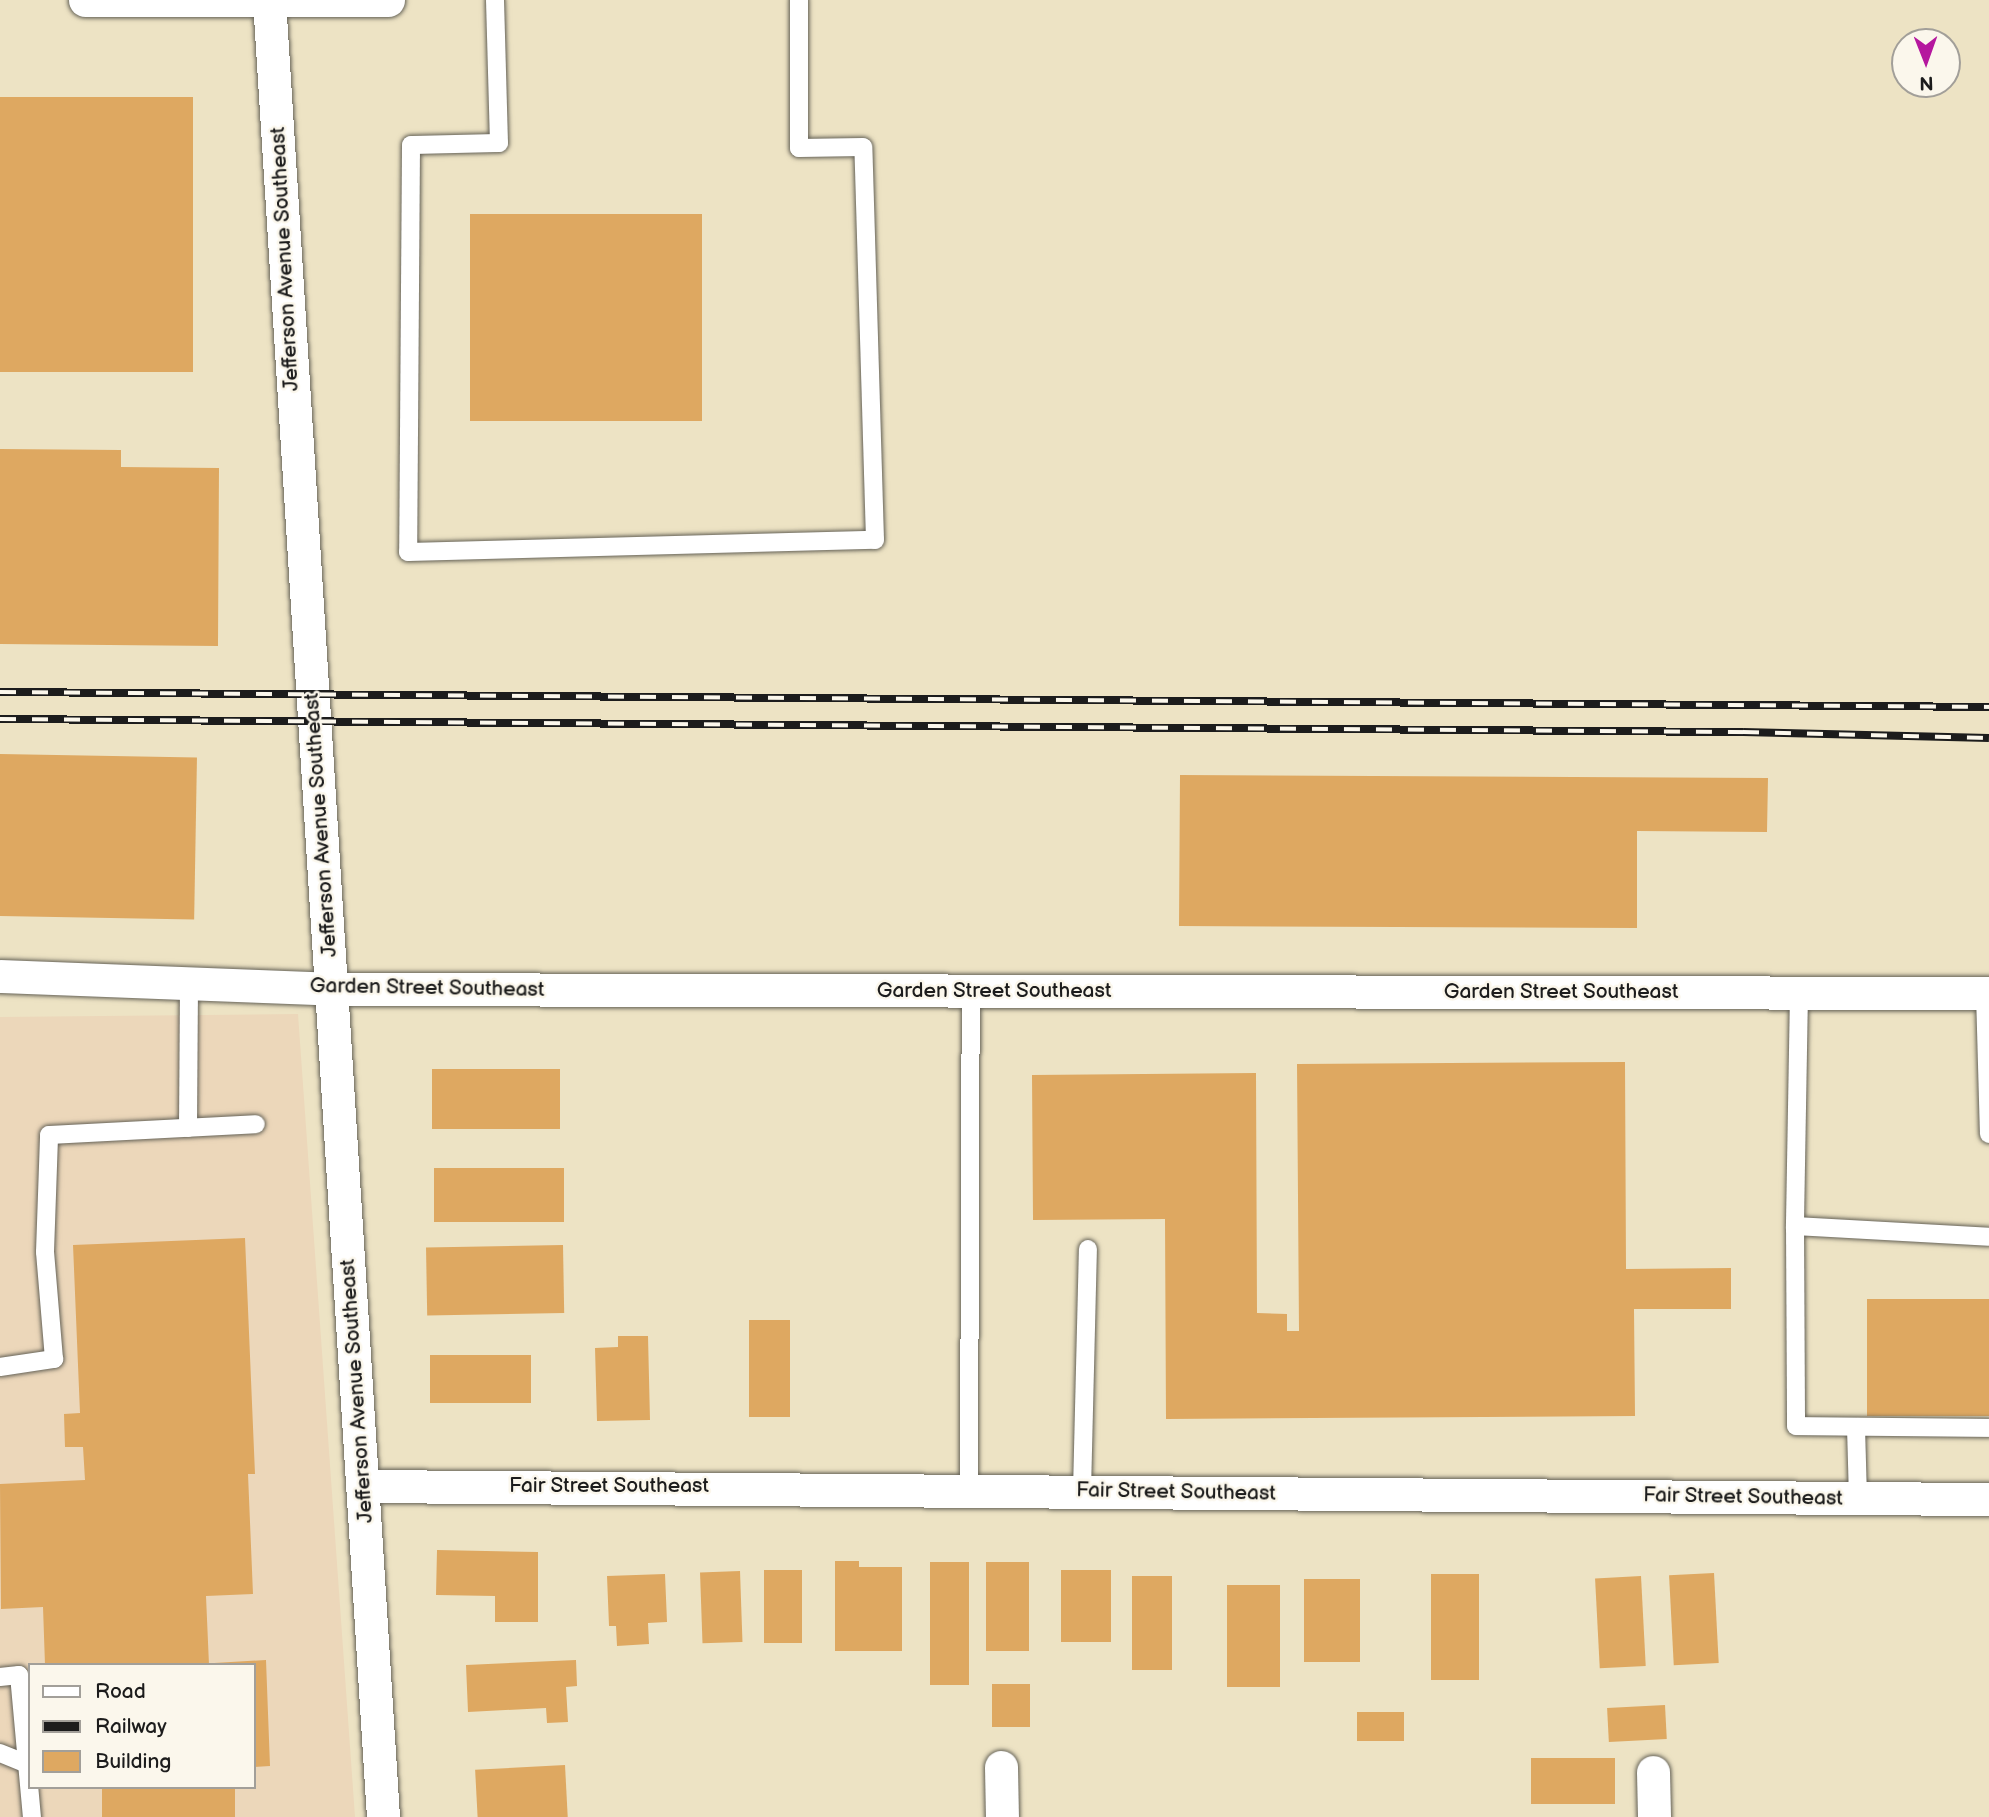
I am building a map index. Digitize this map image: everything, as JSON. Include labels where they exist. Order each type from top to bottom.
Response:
[{"type":"street","points":[[85,0],[388,0]]},
{"type":"street","name":"Jefferson Avenue Southeast","points":[[269,1],[383,1817]]},
{"type":"street","name":"Garden Street Southeast","points":[[0,976],[189,981],[332,989],[1987,993]]},
{"type":"street","name":"Fair Street Southeast","points":[[363,1486],[1989,1499]]},
{"type":"street","points":[[1001,1767],[1002,1817]]},
{"type":"street","points":[[1653,1772],[1654,1817]]},
{"type":"lane","points":[[495,0],[499,144],[411,145],[408,552],[875,540],[863,147],[799,148],[799,0]]},
{"type":"lane","points":[[188,1128],[189,981]]},
{"type":"lane","points":[[969,1489],[971,991]]},
{"type":"lane","points":[[1799,993],[1795,1226],[1796,1426],[1989,1428]]},
{"type":"lane","points":[[1987,993],[1989,1134]]},
{"type":"lane","points":[[0,1367],[54,1359],[45,1252],[49,1135],[256,1124]]},
{"type":"lane","points":[[1795,1226],[1989,1237]]},
{"type":"lane","points":[[1082,1491],[1088,1249]]},
{"type":"lane","points":[[1856,1427],[1858,1498]]},
{"type":"lane","points":[[0,1677],[19,1675],[28,1775]]},
{"type":"lane","points":[[0,1754],[27,1764]]},
{"type":"lane","points":[[29,1789],[32,1817]]},
{"type":"shaded area","points":[[298,1014],[355,1817],[0,1817],[0,1017]]},
{"type":"building","points":[[0,97],[193,97],[193,372],[0,372]]},
{"type":"building","points":[[470,214],[702,214],[702,421],[470,421]]},
{"type":"building","points":[[0,449],[121,450],[121,467],[219,468],[218,646],[0,644]]},
{"type":"building","points":[[0,754],[197,757],[194,919],[0,916]]},
{"type":"building","points":[[1180,775],[1768,778],[1767,832],[1637,831],[1637,928],[1179,926]]},
{"type":"building","points":[[1625,1062],[1626,1269],[1731,1268],[1731,1309],[1634,1309],[1635,1416],[1166,1419],[1165,1219],[1033,1220],[1032,1075],[1256,1073],[1257,1313],[1287,1314],[1287,1331],[1299,1331],[1297,1064]]},
{"type":"building","points":[[432,1069],[560,1069],[560,1129],[432,1129]]},
{"type":"building","points":[[434,1168],[564,1168],[564,1222],[434,1222]]},
{"type":"building","points":[[245,1238],[255,1474],[248,1474],[253,1594],[206,1596],[209,1663],[45,1663],[43,1607],[1,1609],[0,1484],[85,1480],[83,1447],[65,1447],[64,1414],[80,1413],[73,1245]]},
{"type":"building","points":[[563,1245],[564,1313],[427,1315],[426,1247]]},
{"type":"building","points":[[1867,1299],[1989,1299],[1989,1416],[1867,1416]]},
{"type":"building","points":[[749,1320],[790,1320],[790,1417],[749,1417]]},
{"type":"building","points":[[618,1336],[648,1336],[650,1420],[597,1421],[595,1348],[618,1347]]},
{"type":"building","points":[[430,1355],[531,1355],[531,1403],[430,1403]]},
{"type":"building","points":[[437,1550],[538,1552],[538,1622],[495,1622],[495,1596],[436,1595]]},
{"type":"building","points":[[835,1561],[859,1561],[859,1567],[902,1567],[902,1651],[835,1651]]},
{"type":"building","points":[[930,1562],[969,1562],[969,1685],[930,1685]]},
{"type":"building","points":[[986,1562],[1029,1562],[1029,1651],[986,1651]]},
{"type":"building","points":[[764,1570],[802,1570],[802,1643],[764,1643]]},
{"type":"building","points":[[1061,1570],[1111,1570],[1111,1642],[1061,1642]]},
{"type":"building","points":[[740,1571],[742,1642],[703,1643],[700,1572]]},
{"type":"building","points":[[1714,1573],[1719,1663],[1674,1665],[1669,1575]]},
{"type":"building","points":[[665,1574],[667,1622],[648,1623],[649,1644],[617,1646],[616,1626],[609,1626],[607,1576]]},
{"type":"building","points":[[1431,1574],[1479,1574],[1479,1680],[1431,1680]]},
{"type":"building","points":[[1132,1576],[1172,1576],[1172,1670],[1132,1670]]},
{"type":"building","points":[[1641,1576],[1646,1666],[1600,1668],[1595,1578]]},
{"type":"building","points":[[1304,1579],[1360,1579],[1360,1662],[1304,1662]]},
{"type":"building","points":[[1227,1585],[1280,1585],[1280,1687],[1227,1687]]},
{"type":"building","points":[[266,1660],[270,1766],[256,1767],[256,1663],[214,1663]]},
{"type":"building","points":[[576,1660],[577,1686],[566,1687],[568,1722],[547,1723],[546,1708],[468,1712],[466,1665]]},
{"type":"building","points":[[992,1684],[1030,1684],[1030,1727],[992,1727]]},
{"type":"building","points":[[1665,1705],[1667,1739],[1609,1742],[1607,1708]]},
{"type":"building","points":[[1357,1712],[1404,1712],[1404,1741],[1357,1741]]},
{"type":"building","points":[[1531,1758],[1615,1758],[1615,1804],[1531,1804]]},
{"type":"building","points":[[565,1765],[568,1817],[478,1817],[475,1770]]},
{"type":"building","points":[[102,1789],[235,1789],[235,1817],[102,1817]]},
{"type":"railway","points":[[0,692],[1989,707]]},
{"type":"railway","points":[[0,719],[1743,732],[1989,738]]}]
